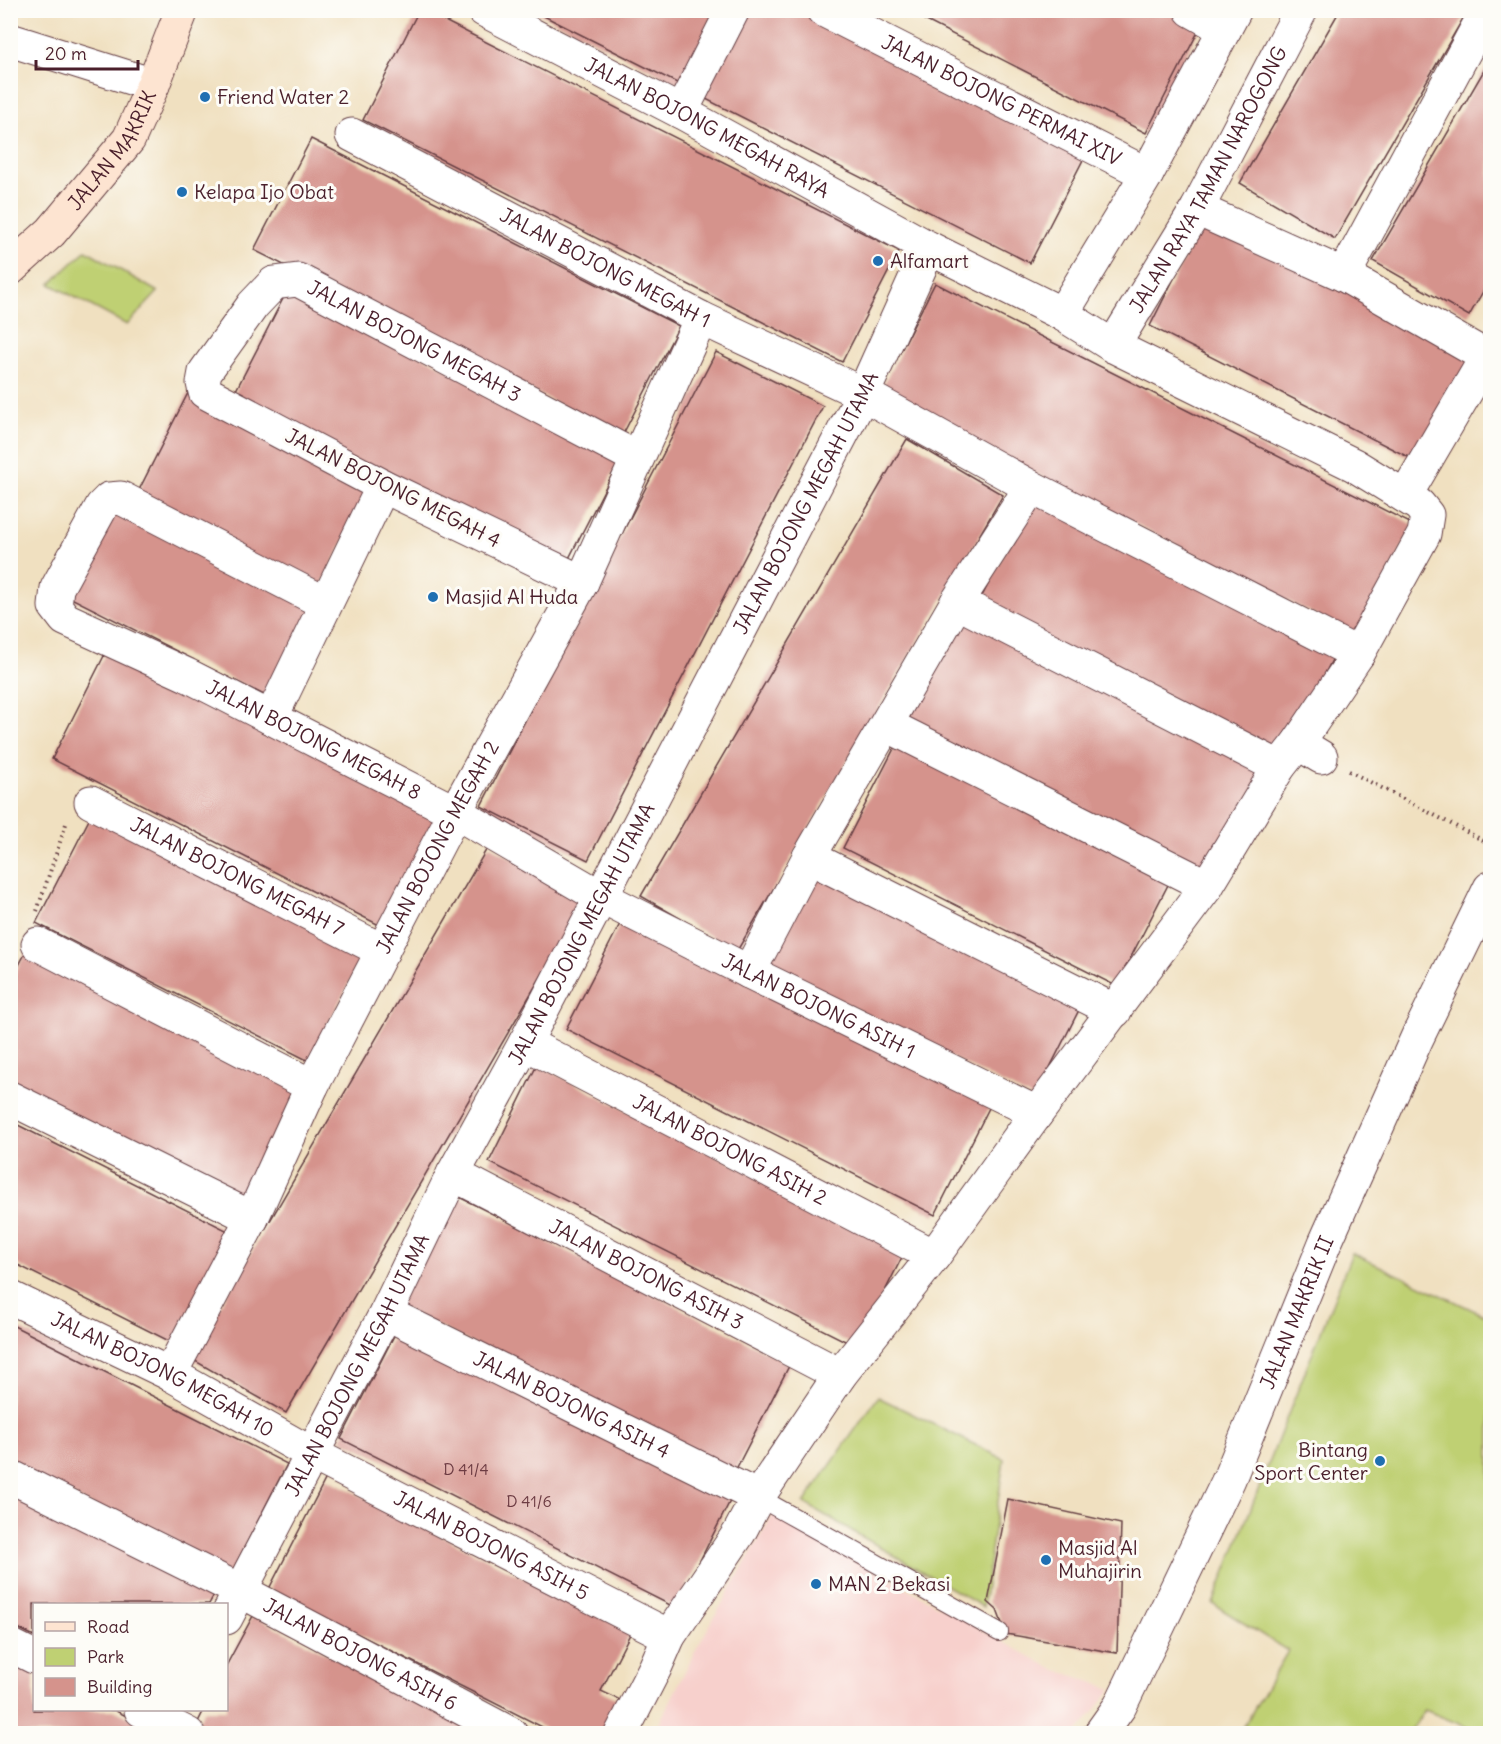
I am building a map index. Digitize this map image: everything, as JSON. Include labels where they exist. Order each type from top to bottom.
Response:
[{"type":"street","name":"JALAN MAKRIK","points":[[10,269],[51,232],[129,139],[182,10]]},
{"type":"street","name":"JALAN BOJONG MEGAH RAYA","points":[[484,10],[681,112],[929,248],[1062,314],[1113,346],[1354,465],[1419,505],[1427,515],[1424,534],[1358,654]]},
{"type":"street","points":[[681,112],[733,10]]},
{"type":"street","name":"JALAN BOJONG PERMAI XIV","points":[[823,10],[1147,174]]},
{"type":"street","points":[[1062,314],[1147,174],[1230,20],[1191,10]]},
{"type":"street","name":"JALAN RAYA TAMAN NAROGONG","points":[[1113,346],[1197,209],[1301,10]]},
{"type":"street","points":[[1344,275],[1487,10]]},
{"type":"street","points":[[10,40],[153,85]]},
{"type":"street","name":"JALAN BOJONG MEGAH 1","points":[[352,135],[701,318],[863,394],[1031,487],[1358,654]]},
{"type":"street","points":[[1197,209],[1344,275],[1489,354],[1405,496]]},
{"type":"street","name":"JALAN BOJONG MEGAH UTAMA","points":[[234,1605],[386,1313],[453,1174],[525,1043],[863,394],[929,248]]},
{"type":"street","name":"JALAN BOJONG MEGAH 3","points":[[205,392],[203,383],[205,372],[253,305],[274,284],[298,280],[637,458]]},
{"type":"street","name":"JALAN BOJONG MEGAH 2","points":[[170,1374],[252,1218],[312,1086],[454,812],[582,582],[701,318]]},
{"type":"street","name":"JALAN BOJONG MEGAH 4","points":[[205,392],[383,486],[582,582]]},
{"type":"street","points":[[271,718],[383,486]]},
{"type":"street","points":[[749,972],[809,857],[957,602],[1031,487]]},
{"type":"street","name":"JALAN BOJONG MEGAH 8","points":[[325,603],[120,498],[109,499],[102,506],[57,588],[55,606],[65,619],[188,675],[454,812],[601,897]]},
{"type":"street","points":[[957,602],[1300,756]]},
{"type":"street","points":[[621,1734],[669,1636],[739,1533],[758,1497],[840,1375],[934,1256],[1037,1113],[1207,886],[1300,756],[1358,654]]},
{"type":"street","points":[[887,725],[1207,886]]},
{"type":"street","name":"JALAN BOJONG MEGAH 7","points":[[91,802],[383,951]]},
{"type":"street","points":[[809,857],[1115,1011]]},
{"type":"street","name":"JALAN MAKRIK II","points":[[1100,1734],[1120,1706],[1229,1479],[1325,1243],[1417,1038],[1491,888]]},
{"type":"street","name":"JALAN BOJONG ASIH 1","points":[[601,897],[1037,1113]]},
{"type":"street","points":[[38,944],[312,1086]]},
{"type":"street","name":"JALAN BOJONG ASIH 2","points":[[525,1043],[934,1256]]},
{"type":"street","points":[[10,1098],[252,1218]]},
{"type":"street","name":"JALAN BOJONG ASIH 3","points":[[453,1174],[840,1375]]},
{"type":"street","name":"JALAN BOJONG MEGAH 10","points":[[10,1297],[170,1374],[312,1454]]},
{"type":"street","name":"JALAN BOJONG ASIH 4","points":[[386,1313],[758,1497]]},
{"type":"street","name":"JALAN BOJONG ASIH 5","points":[[312,1454],[669,1636]]},
{"type":"street","name":"JALAN BOJONG ASIH 6","points":[[10,1476],[234,1605],[511,1734]]},
{"type":"street","points":[[10,1645],[33,1656]]},
{"type":"street","points":[[143,1711],[175,1725]]},
{"type":"lane","points":[[758,1497],[999,1632]]},
{"type":"path","points":[[1300,756],[1491,844]]},
{"type":"path","points":[[38,944],[32,935],[34,920],[67,821],[74,806],[91,802]]},
{"type":"shaded area","name":"MAN 2 Bekasi","points":[[773,1514],[1051,1668],[1112,1689],[1077,1733],[654,1734],[694,1653]]},
{"type":"green space","points":[[86,250],[158,292],[127,325],[50,284]]},
{"type":"green space","name":"Bintang Sport Center","points":[[1352,1253],[1490,1318],[1490,1733],[1481,1733],[1425,1710],[1409,1733],[1240,1733],[1288,1651],[1213,1604]]},
{"type":"green space","points":[[878,1397],[1004,1459],[983,1607],[804,1503]]},
{"type":"building","points":[[419,10],[899,251],[842,362],[363,120]]},
{"type":"building","points":[[532,10],[719,10],[681,85]]},
{"type":"building","points":[[738,10],[807,10],[1087,152],[1030,263],[696,94]]},
{"type":"building","points":[[905,10],[1180,10],[1203,22],[1146,133]]},
{"type":"building","points":[[1340,10],[1468,10],[1335,239],[1240,183]]},
{"type":"building","points":[[1490,60],[1490,279],[1469,316],[1373,261]]},
{"type":"building","points":[[311,139],[679,326],[622,436],[254,250]]},
{"type":"building","points":[[1206,215],[1479,353],[1422,464],[1150,326]]},
{"type":"building","points":[[935,283],[1414,525],[1357,636],[879,394]]},
{"type":"building","points":[[288,289],[621,457],[564,568],[231,400]]},
{"type":"building","points":[[716,352],[823,406],[588,860],[481,806]]},
{"type":"building","points":[[188,393],[372,486],[318,592],[134,500]]},
{"type":"building","points":[[907,439],[1003,495],[737,951],[641,896]]},
{"type":"building","points":[[1033,497],[1337,650],[1280,761],[976,608]]},
{"type":"building","points":[[116,504],[315,604],[268,697],[69,597]]},
{"type":"building","points":[[961,617],[1264,770],[1207,882],[904,728]]},
{"type":"building","points":[[108,648],[442,817],[385,928],[52,759]]},
{"type":"building","points":[[900,737],[1173,875],[1116,986],[843,848]]},
{"type":"building","points":[[93,812],[366,950],[309,1061],[36,923]]},
{"type":"building","points":[[489,845],[585,901],[286,1413],[190,1358]]},
{"type":"building","points":[[810,865],[1083,1002],[1034,1099],[761,961]]},
{"type":"building","points":[[623,918],[991,1104],[935,1215],[566,1029]]},
{"type":"building","points":[[26,952],[299,1090],[242,1201],[10,1084],[10,982]]},
{"type":"building","points":[[537,1065],[905,1251],[857,1347],[489,1162]]},
{"type":"building","points":[[10,1121],[230,1232],[173,1343],[10,1261]]},
{"type":"building","points":[[455,1195],[790,1364],[733,1475],[398,1306]]},
{"type":"building","points":[[10,1324],[287,1464],[230,1575],[10,1464]]},
{"type":"building","points":[[398,1328],[732,1497],[676,1608],[341,1439]]},
{"type":"building","points":[[326,1478],[631,1632],[601,1691],[631,1705],[616,1734],[556,1734],[269,1589]]},
{"type":"building","points":[[10,1485],[217,1589],[210,1603],[33,1603],[33,1636],[10,1624]]},
{"type":"building","points":[[1008,1499],[1121,1524],[1117,1653],[1006,1634],[997,1610],[988,1602]]},
{"type":"building","points":[[253,1616],[485,1734],[209,1734],[196,1726],[204,1711],[228,1711],[228,1662]]},
{"type":"building","points":[[10,1657],[33,1668],[33,1711],[116,1711],[149,1727],[146,1734],[10,1734]]},
{"type":"place","name":"Friend Water 2","points":[[205,97]]},
{"type":"place","name":"Kelapa Ijo Obat","points":[[182,192]]},
{"type":"place","name":"Alfamart","points":[[878,261]]},
{"type":"place","name":"Masjid Al Huda","points":[[433,597]]},
{"type":"place","name":"Bintang Sport Center","points":[[1380,1461]]},
{"type":"place","name":"Masjid Al Muhajirin","points":[[1046,1560]]},
{"type":"place","name":"MAN 2 Bekasi","points":[[816,1584]]}]
